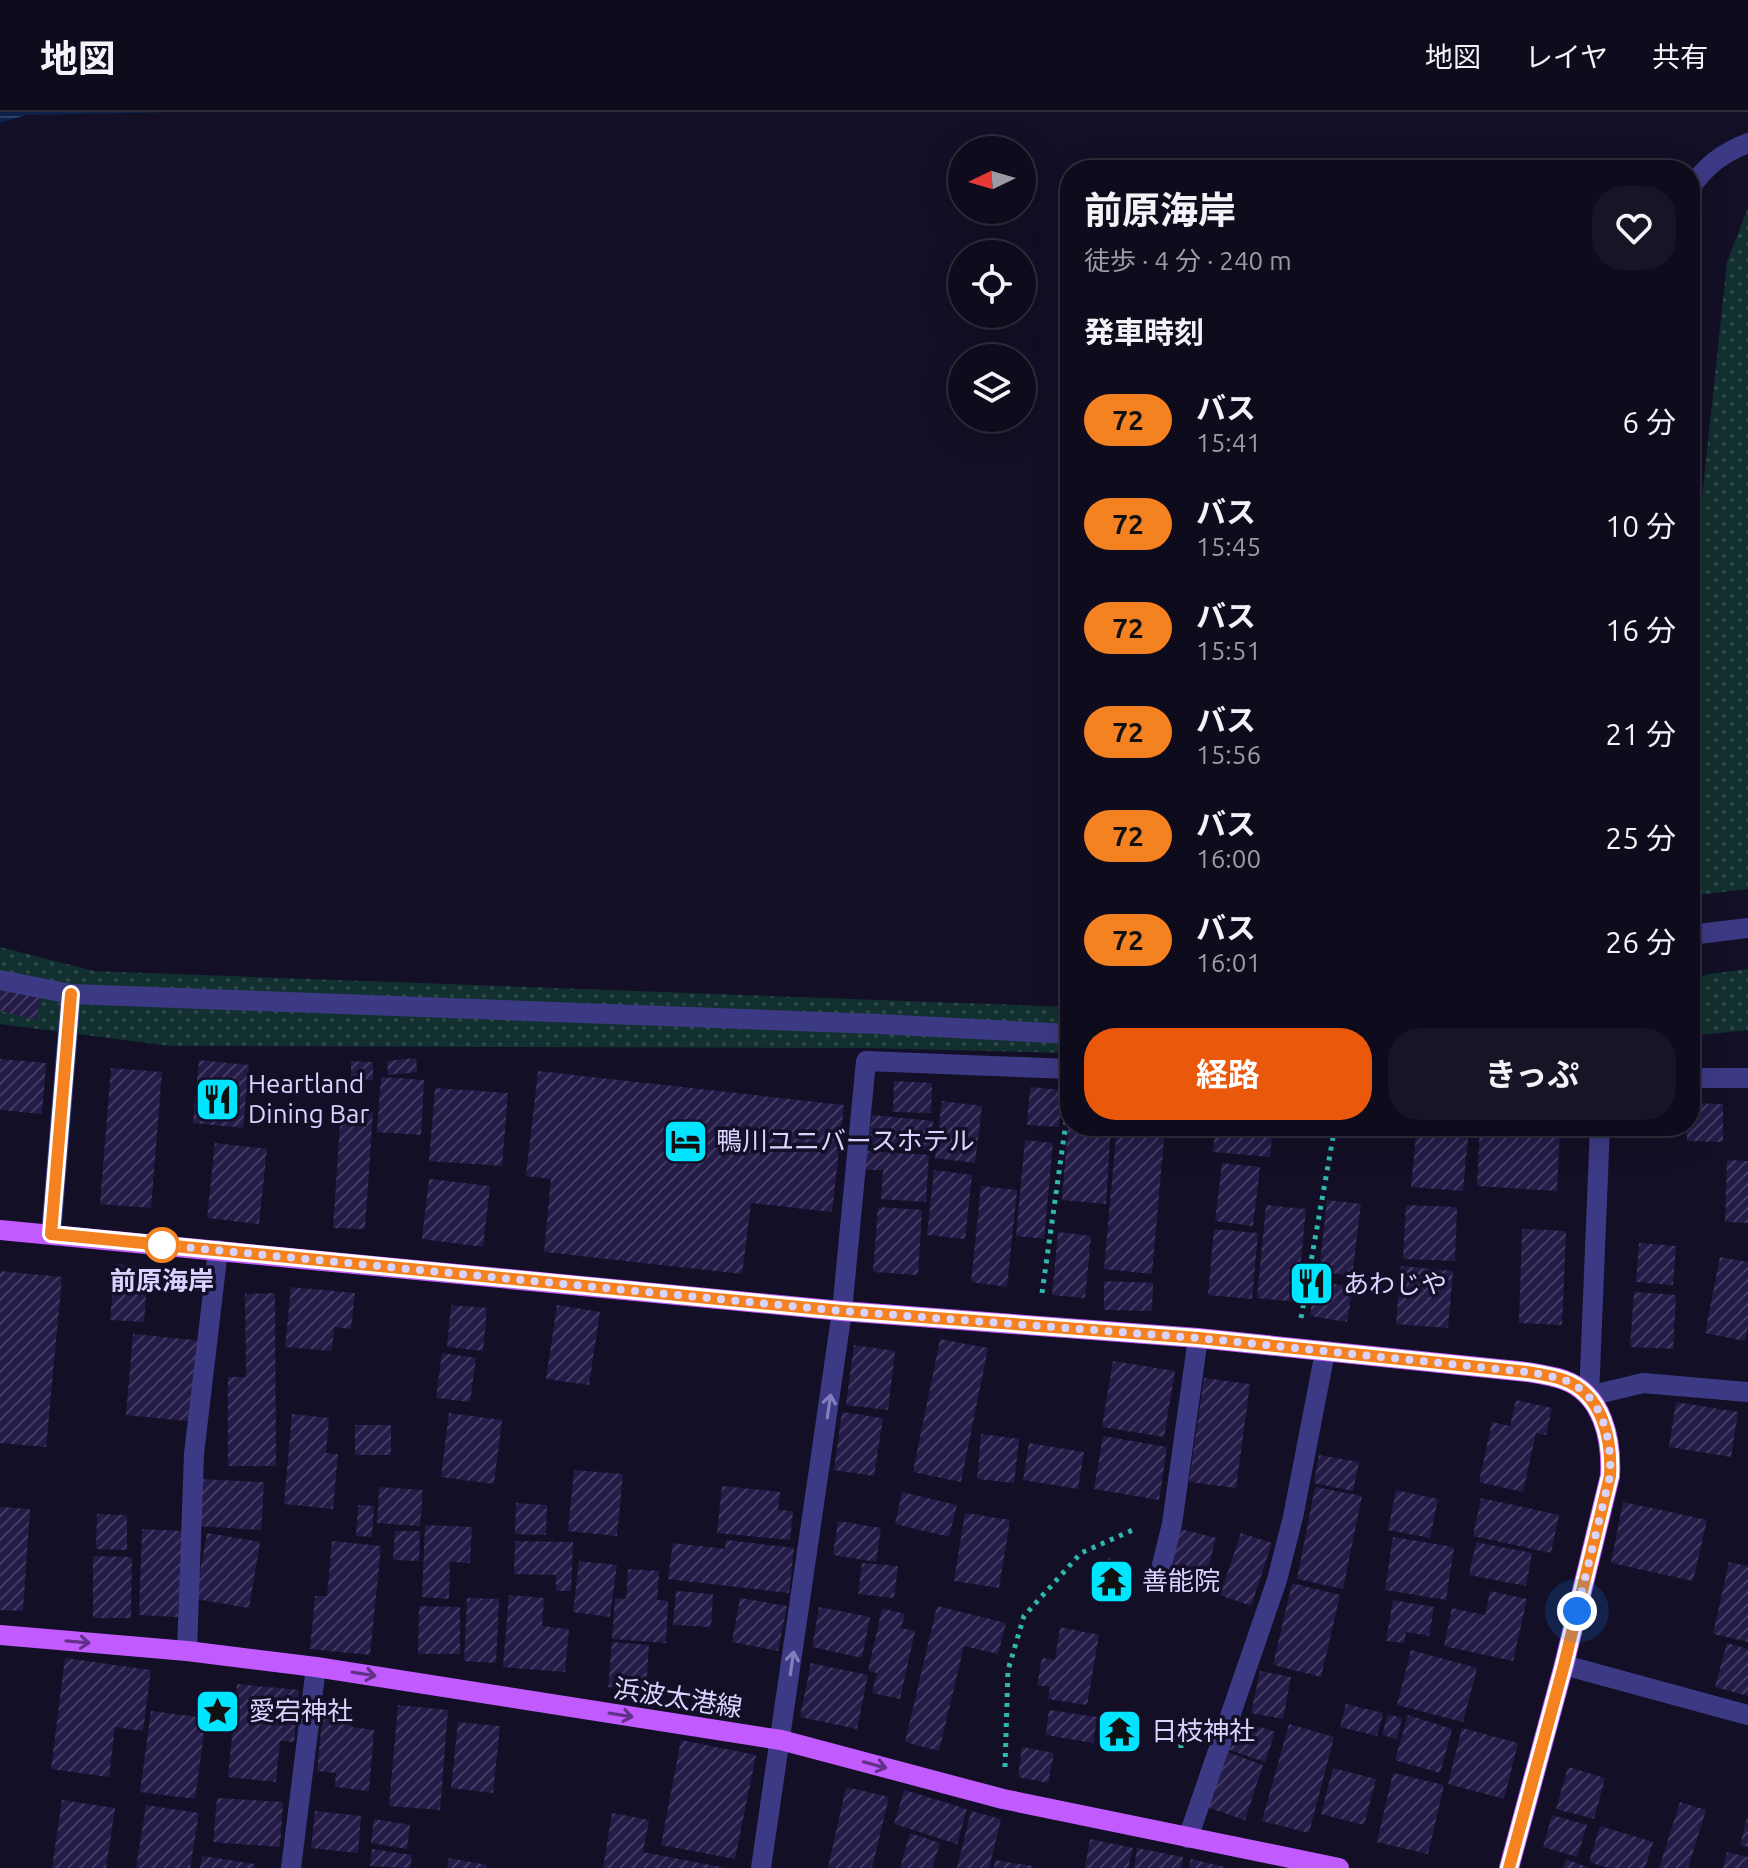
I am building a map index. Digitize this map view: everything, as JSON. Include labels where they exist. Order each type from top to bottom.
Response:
[{"type":"main road","points":[[0,1230],[842,1311],[1198,1338],[1527,1372],[1566,1380],[1589,1396],[1601,1415],[1611,1454],[1610,1476],[1564,1665],[1509,1868]]},
{"type":"main road","name":"浜波太港線","points":[[0,1635],[187,1651],[316,1667],[781,1740],[1003,1799],[1339,1868]]},
{"type":"street","points":[[1700,174],[1731,150],[1748,143]]},
{"type":"street","points":[[1700,934],[1748,928]]},
{"type":"street","points":[[0,980],[71,994],[1060,1033]]},
{"type":"street","points":[[51,1234],[71,994]]},
{"type":"street","points":[[761,1868],[842,1311],[866,1061],[1060,1069]]},
{"type":"street","points":[[1700,1078],[1748,1078]]},
{"type":"street","points":[[1600,1136],[1589,1396],[1643,1383],[1748,1392]]},
{"type":"street","points":[[187,1651],[194,1454],[218,1250]]},
{"type":"street","points":[[1158,1581],[1172,1524],[1198,1338]]},
{"type":"street","points":[[1188,1838],[1277,1580],[1293,1517],[1325,1352]]},
{"type":"street","points":[[1564,1665],[1748,1715]]},
{"type":"street","points":[[291,1868],[316,1667]]},
{"type":"path","points":[[1038,1326],[1064,1136]]},
{"type":"path","points":[[1296,1348],[1333,1136]]},
{"type":"path","points":[[1003,1799],[1008,1670],[1024,1616],[1081,1553],[1139,1527],[1172,1524]]},
{"type":"green space","points":[[1748,208],[1748,889],[1700,895],[1700,517],[1727,262]]},
{"type":"green space","points":[[0,947],[94,971],[1060,1007],[1060,1053],[868,1048],[170,1046],[0,1024]]},
{"type":"green space","points":[[1748,969],[1748,1030],[1700,1035],[1700,977]]},
{"type":"water","points":[[0,112],[180,112],[26,115],[0,123]]},
{"type":"building","points":[[0,989],[41,998],[36,1019],[0,1011]]},
{"type":"building","points":[[416,1058],[417,1072],[388,1075],[387,1061]]},
{"type":"building","points":[[0,1059],[46,1063],[42,1114],[0,1110]]},
{"type":"building","points":[[199,1060],[249,1065],[243,1128],[193,1123]]},
{"type":"building","points":[[351,1061],[373,1062],[373,1080],[351,1080]]},
{"type":"building","points":[[111,1068],[162,1072],[151,1208],[100,1204]]},
{"type":"building","name":"鴨川ユニバースホテル","points":[[538,1071],[844,1105],[832,1212],[751,1203],[742,1274],[544,1252],[551,1179],[526,1176]]},
{"type":"building","points":[[381,1077],[424,1080],[421,1135],[377,1132]]},
{"type":"building","points":[[894,1081],[932,1083],[931,1113],[893,1112]]},
{"type":"building","points":[[1030,1087],[1060,1090],[1059,1127],[1027,1125]]},
{"type":"building","points":[[435,1088],[508,1093],[502,1166],[429,1161]]},
{"type":"building","points":[[942,1101],[982,1106],[975,1163],[935,1158]]},
{"type":"building","points":[[1700,1103],[1723,1104],[1723,1142],[1687,1141],[1687,1136],[1700,1136]]},
{"type":"building","points":[[341,1110],[373,1112],[365,1229],[333,1228]]},
{"type":"building","points":[[872,1115],[933,1121],[930,1150],[868,1144]]},
{"type":"building","points":[[1067,1136],[1110,1136],[1106,1204],[1062,1200]]},
{"type":"building","points":[[1116,1136],[1164,1136],[1152,1274],[1104,1269]]},
{"type":"building","points":[[1214,1136],[1272,1136],[1270,1157],[1213,1152]]},
{"type":"building","points":[[1416,1136],[1468,1136],[1463,1191],[1411,1187]]},
{"type":"building","points":[[1480,1136],[1560,1136],[1557,1191],[1477,1186]]},
{"type":"building","points":[[1025,1140],[1053,1143],[1044,1239],[1016,1236]]},
{"type":"building","points":[[215,1143],[267,1149],[259,1224],[207,1218]]},
{"type":"building","points":[[867,1151],[929,1155],[926,1202],[881,1199],[883,1170],[865,1170]]},
{"type":"building","points":[[1727,1160],[1748,1161],[1748,1223],[1725,1222]]},
{"type":"building","points":[[1222,1163],[1260,1167],[1253,1226],[1215,1221]]},
{"type":"building","points":[[934,1170],[972,1175],[965,1239],[927,1235]]},
{"type":"building","points":[[429,1179],[490,1186],[483,1247],[422,1239]]},
{"type":"building","points":[[981,1186],[1017,1190],[1007,1287],[971,1282]]},
{"type":"building","points":[[1327,1200],[1361,1204],[1352,1276],[1319,1271]]},
{"type":"building","points":[[1266,1205],[1306,1209],[1297,1302],[1257,1298]]},
{"type":"building","points":[[1406,1205],[1457,1207],[1455,1261],[1403,1259]]},
{"type":"building","points":[[878,1207],[922,1210],[918,1275],[873,1272]]},
{"type":"building","points":[[1214,1229],[1258,1233],[1252,1299],[1208,1295]]},
{"type":"building","points":[[1522,1229],[1566,1231],[1562,1325],[1519,1323]]},
{"type":"building","points":[[1058,1232],[1091,1236],[1085,1298],[1052,1295]]},
{"type":"building","points":[[1639,1243],[1676,1246],[1673,1285],[1636,1282]]},
{"type":"building","points":[[1720,1257],[1748,1262],[1748,1326],[1745,1341],[1705,1333]]},
{"type":"building","points":[[115,1264],[148,1267],[144,1322],[110,1320]]},
{"type":"building","points":[[1401,1266],[1453,1271],[1448,1328],[1396,1324]]},
{"type":"building","points":[[0,1271],[62,1277],[46,1447],[0,1443]]},
{"type":"building","points":[[1104,1281],[1153,1283],[1152,1311],[1104,1310]]},
{"type":"building","points":[[1315,1281],[1353,1287],[1347,1322],[1310,1316]]},
{"type":"building","points":[[291,1287],[355,1293],[351,1329],[334,1327],[332,1351],[285,1347]]},
{"type":"building","points":[[1634,1292],[1676,1295],[1673,1349],[1630,1347]]},
{"type":"building","points":[[275,1293],[276,1466],[228,1466],[228,1377],[246,1377],[245,1294]]},
{"type":"building","points":[[451,1305],[487,1308],[483,1351],[447,1347]]},
{"type":"building","points":[[557,1305],[600,1312],[589,1385],[546,1379]]},
{"type":"building","points":[[133,1334],[204,1341],[196,1422],[126,1415]]},
{"type":"building","points":[[940,1339],[988,1348],[961,1482],[913,1472]]},
{"type":"building","points":[[854,1345],[895,1351],[888,1410],[846,1405]]},
{"type":"building","points":[[442,1353],[476,1358],[470,1402],[436,1398]]},
{"type":"building","points":[[1113,1361],[1175,1371],[1164,1437],[1102,1427]]},
{"type":"building","points":[[1204,1378],[1250,1384],[1236,1488],[1189,1482]]},
{"type":"building","points":[[1516,1400],[1552,1408],[1546,1435],[1536,1433],[1523,1492],[1479,1482],[1492,1422],[1510,1426]]},
{"type":"building","points":[[1676,1402],[1738,1412],[1731,1457],[1669,1447]]},
{"type":"building","points":[[842,1412],[883,1418],[874,1476],[834,1470]]},
{"type":"building","points":[[449,1413],[502,1420],[494,1484],[441,1477]]},
{"type":"building","points":[[292,1414],[329,1418],[326,1453],[338,1454],[333,1509],[284,1504]]},
{"type":"building","points":[[355,1425],[391,1425],[391,1455],[355,1455]]},
{"type":"building","points":[[981,1434],[1019,1439],[1014,1483],[977,1479]]},
{"type":"building","points":[[1103,1436],[1167,1447],[1159,1500],[1094,1489]]},
{"type":"building","points":[[1029,1443],[1084,1452],[1078,1489],[1023,1480]]},
{"type":"building","points":[[1319,1455],[1359,1462],[1353,1491],[1314,1483]]},
{"type":"building","points":[[574,1470],[623,1474],[617,1536],[568,1531]]},
{"type":"building","points":[[199,1479],[264,1482],[261,1530],[197,1526]]},
{"type":"building","points":[[722,1486],[780,1492],[778,1510],[793,1511],[790,1540],[717,1533]]},
{"type":"building","points":[[379,1487],[423,1490],[420,1526],[377,1523]]},
{"type":"building","points":[[1315,1487],[1362,1496],[1343,1589],[1297,1579]]},
{"type":"building","points":[[1396,1490],[1438,1499],[1430,1538],[1388,1530]]},
{"type":"building","points":[[902,1492],[957,1505],[949,1537],[895,1524]]},
{"type":"building","points":[[1481,1498],[1559,1515],[1551,1553],[1473,1536]]},
{"type":"building","points":[[1623,1502],[1707,1520],[1693,1581],[1611,1563]]},
{"type":"building","points":[[516,1503],[547,1505],[546,1535],[515,1534]]},
{"type":"building","points":[[358,1505],[374,1506],[372,1537],[356,1536]]},
{"type":"building","points":[[0,1507],[30,1509],[23,1611],[0,1610]]},
{"type":"building","points":[[965,1513],[1010,1520],[999,1588],[954,1581]]},
{"type":"building","points":[[97,1514],[127,1515],[127,1550],[96,1549]]},
{"type":"building","points":[[838,1521],[881,1528],[876,1562],[833,1555]]},
{"type":"building","points":[[425,1525],[472,1527],[470,1563],[450,1562],[449,1599],[422,1597]]},
{"type":"building","points":[[142,1529],[182,1531],[178,1617],[139,1615]]},
{"type":"building","points":[[1181,1529],[1216,1538],[1203,1587],[1168,1577]]},
{"type":"building","points":[[395,1531],[420,1531],[419,1561],[393,1560]]},
{"type":"building","points":[[207,1533],[260,1542],[249,1608],[195,1599]]},
{"type":"building","points":[[1241,1533],[1272,1543],[1251,1606],[1220,1595]]},
{"type":"building","points":[[1393,1537],[1454,1547],[1446,1600],[1385,1590]]},
{"type":"building","points":[[726,1540],[794,1548],[789,1593],[668,1579],[673,1543],[725,1549]]},
{"type":"building","points":[[332,1541],[381,1546],[370,1655],[310,1649],[315,1596],[327,1596]]},
{"type":"building","points":[[515,1541],[573,1542],[571,1591],[556,1591],[556,1575],[514,1574]]},
{"type":"building","points":[[1476,1542],[1532,1553],[1526,1586],[1469,1575]]},
{"type":"building","points":[[93,1556],[132,1557],[131,1618],[93,1618]]},
{"type":"building","name":"善能院","points":[[1108,1558],[1133,1569],[1127,1601],[1089,1594],[1095,1561],[1107,1563]]},
{"type":"building","points":[[579,1561],[617,1565],[610,1617],[573,1612]]},
{"type":"building","points":[[1729,1562],[1748,1566],[1748,1642],[1713,1634]]},
{"type":"building","points":[[862,1563],[898,1566],[894,1598],[858,1594]]},
{"type":"building","points":[[628,1569],[659,1571],[657,1600],[668,1601],[666,1643],[612,1639],[615,1598],[626,1599]]},
{"type":"building","points":[[1292,1583],[1340,1595],[1321,1677],[1273,1665]]},
{"type":"building","points":[[676,1591],[713,1594],[711,1627],[673,1625]]},
{"type":"building","points":[[1490,1591],[1527,1599],[1513,1661],[1444,1646],[1452,1608],[1485,1615]]},
{"type":"building","points":[[509,1595],[544,1598],[542,1626],[569,1629],[565,1672],[503,1667]]},
{"type":"building","points":[[467,1598],[499,1599],[496,1663],[464,1661]]},
{"type":"building","points":[[740,1598],[787,1606],[778,1651],[732,1642]]},
{"type":"building","points":[[1393,1600],[1434,1607],[1429,1636],[1406,1632],[1404,1643],[1386,1641]]},
{"type":"building","points":[[419,1606],[460,1607],[460,1654],[418,1654]]},
{"type":"building","points":[[937,1606],[1006,1623],[998,1654],[964,1646],[939,1751],[905,1742]]},
{"type":"building","points":[[819,1607],[870,1617],[862,1658],[812,1647]]},
{"type":"building","points":[[882,1608],[905,1614],[901,1628],[915,1631],[900,1699],[872,1693],[877,1673],[868,1671]]},
{"type":"building","points":[[1060,1627],[1099,1635],[1087,1705],[1048,1699],[1050,1687],[1037,1685],[1042,1658],[1055,1660]]},
{"type":"building","points":[[612,1642],[649,1645],[646,1690],[608,1687]]},
{"type":"building","points":[[1727,1643],[1748,1649],[1748,1696],[1715,1687]]},
{"type":"building","points":[[1411,1650],[1477,1668],[1463,1722],[1397,1705]]},
{"type":"building","points":[[65,1658],[151,1670],[143,1731],[115,1727],[109,1777],[51,1769]]},
{"type":"building","points":[[811,1663],[868,1675],[857,1729],[800,1717]]},
{"type":"building","points":[[1260,1671],[1291,1677],[1283,1719],[1251,1713]]},
{"type":"building","points":[[237,1684],[299,1690],[294,1742],[280,1741],[276,1782],[228,1777]]},
{"type":"building","points":[[1346,1704],[1383,1713],[1377,1736],[1340,1727]]},
{"type":"building","points":[[398,1705],[448,1710],[440,1810],[389,1806]]},
{"type":"building","points":[[1049,1710],[1097,1717],[1093,1743],[1046,1735]]},
{"type":"building","points":[[151,1711],[206,1718],[195,1799],[140,1792]]},
{"type":"building","points":[[323,1711],[352,1714],[351,1727],[374,1730],[369,1791],[335,1787],[336,1773],[317,1771]]},
{"type":"building","name":"日枝神社","points":[[1109,1713],[1136,1717],[1131,1750],[1105,1746]]},
{"type":"building","points":[[1388,1714],[1402,1718],[1397,1739],[1382,1735]]},
{"type":"building","points":[[1408,1715],[1452,1729],[1440,1773],[1395,1760]]},
{"type":"building","points":[[1235,1719],[1275,1732],[1265,1762],[1226,1749]]},
{"type":"building","points":[[458,1722],[500,1726],[493,1793],[451,1788]]},
{"type":"building","points":[[1289,1724],[1334,1737],[1309,1833],[1262,1821]]},
{"type":"building","points":[[1462,1728],[1518,1743],[1504,1799],[1448,1784]]},
{"type":"building","points":[[681,1740],[756,1755],[735,1859],[661,1845]]},
{"type":"building","points":[[1022,1747],[1054,1753],[1048,1783],[1018,1777]]},
{"type":"building","points":[[1225,1751],[1263,1765],[1245,1820],[1206,1807]]},
{"type":"building","points":[[1568,1767],[1605,1778],[1594,1819],[1556,1809]]},
{"type":"building","points":[[1333,1768],[1376,1779],[1364,1825],[1321,1814]]},
{"type":"building","points":[[1393,1773],[1444,1785],[1428,1854],[1377,1842]]},
{"type":"building","points":[[846,1787],[889,1797],[872,1868],[828,1868]]},
{"type":"building","points":[[904,1790],[967,1809],[957,1844],[894,1824]]},
{"type":"building","points":[[217,1798],[283,1802],[280,1847],[213,1842]]},
{"type":"building","points":[[62,1800],[115,1808],[106,1868],[52,1868]]},
{"type":"building","points":[[1680,1802],[1706,1810],[1688,1868],[1659,1868]]},
{"type":"building","points":[[146,1805],[199,1813],[190,1868],[136,1868]]},
{"type":"building","points":[[315,1811],[361,1816],[358,1853],[311,1848]]},
{"type":"building","points":[[971,1811],[1001,1819],[989,1868],[957,1868]]},
{"type":"building","points":[[612,1813],[649,1820],[643,1852],[726,1868],[603,1868]]},
{"type":"building","points":[[1552,1815],[1587,1825],[1577,1857],[1543,1847]]},
{"type":"building","points":[[1748,1818],[1748,1847],[1740,1845]]},
{"type":"building","points":[[374,1819],[410,1825],[407,1849],[371,1843]]},
{"type":"building","points":[[1600,1826],[1653,1842],[1645,1868],[1608,1868],[1589,1862]]},
{"type":"building","points":[[910,1833],[940,1843],[932,1868],[900,1868]]},
{"type":"building","points":[[1090,1839],[1133,1848],[1128,1868],[1085,1868]]},
{"type":"building","points":[[1137,1848],[1183,1857],[1181,1868],[1134,1868]]},
{"type":"building","points":[[372,1849],[412,1855],[410,1868],[370,1866]]},
{"type":"building","points":[[1727,1852],[1748,1857],[1748,1868],[1723,1868]]},
{"type":"building","points":[[202,1856],[255,1864],[254,1868],[200,1868]]},
{"type":"building","points":[[449,1858],[487,1865],[487,1868],[447,1868]]},
{"type":"building","points":[[1191,1859],[1225,1867],[1225,1868],[1189,1868]]},
{"type":"building","points":[[1566,1859],[1589,1868],[1563,1868]]},
{"type":"building","points":[[995,1860],[1033,1866],[1033,1868],[994,1868]]},
{"type":"bus line","name":"72","points":[[71,994],[51,1234],[842,1311],[1198,1338],[1527,1372],[1566,1380],[1589,1396],[1601,1415],[1611,1454],[1610,1476],[1564,1665],[1509,1868]]},
{"type":"place","name":"Heartland Dining Bar","points":[[217,1099]]},
{"type":"place","name":"鴨川ユニバースホテル","points":[[685,1141]]},
{"type":"place","name":"前原海岸","points":[[162,1245]]},
{"type":"place","name":"あわじや","points":[[1312,1284]]},
{"type":"place","name":"善能院","points":[[1111,1581]]},
{"type":"place","name":"愛宕神社","points":[[218,1711]]},
{"type":"place","name":"日枝神社","points":[[1120,1731]]},
{"type":"route","points":[[162,1245],[842,1311],[1198,1338],[1527,1372],[1566,1380],[1589,1396],[1601,1415],[1611,1454],[1610,1476],[1577,1611]]}]
